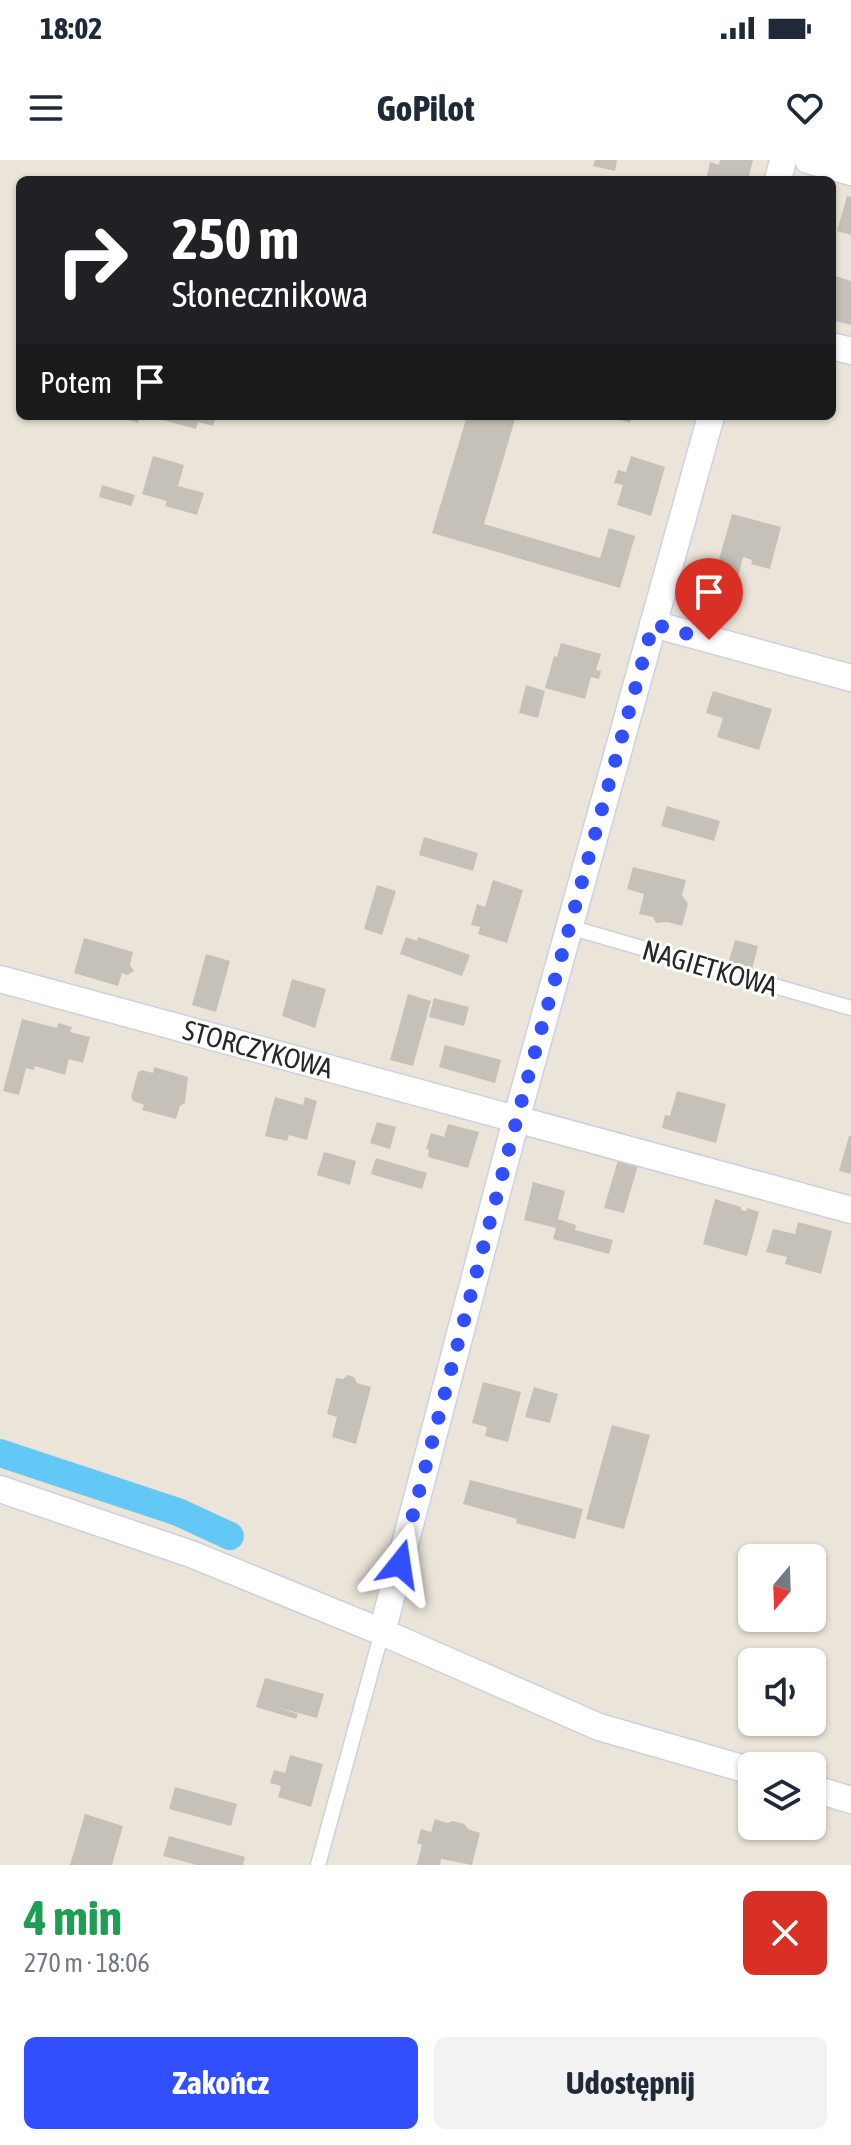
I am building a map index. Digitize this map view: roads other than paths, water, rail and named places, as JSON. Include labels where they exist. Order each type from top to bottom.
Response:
[{"type":"street","points":[[808,160],[851,172]]},
{"type":"street","points":[[382,1632],[516,1120],[710,420]]},
{"type":"street","points":[[653,624],[851,678]]},
{"type":"street","name":"STORCZYKOWA","points":[[0,979],[851,1210]]},
{"type":"street","points":[[0,1489],[191,1554],[382,1632],[599,1727],[738,1767]]},
{"type":"street","points":[[826,1792],[851,1800]]},
{"type":"lane","name":"NAGIETKOWA","points":[[569,927],[851,1008]]},
{"type":"lane","points":[[318,1865],[382,1632]]},
{"type":"waterway","points":[[0,1453],[178,1512],[230,1536]]}]
